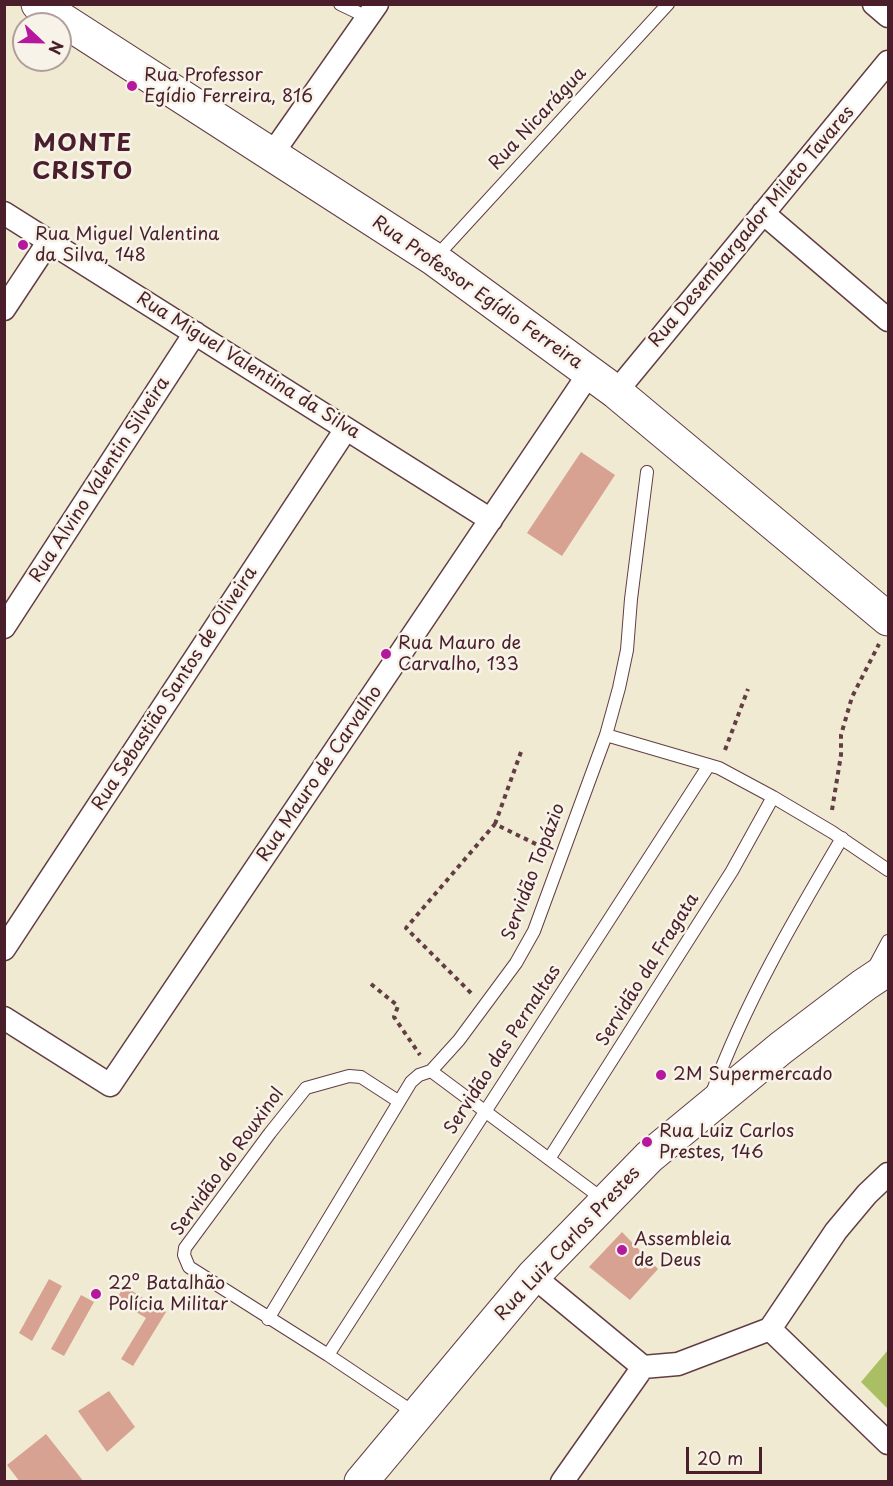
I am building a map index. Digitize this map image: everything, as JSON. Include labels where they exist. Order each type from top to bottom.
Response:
[{"type":"street","name":"Rua Professor Egídio Ferreira","points":[[38,4],[434,259],[590,372],[616,392],[886,628]]},
{"type":"street","points":[[874,4],[888,16]]},
{"type":"street","points":[[272,154],[372,11]]},
{"type":"street","name":"Rua Desembargador Mileto Tavares","points":[[616,392],[888,62]]},
{"type":"street","name":"Rua Miguel Valentina da Silva","points":[[4,213],[491,520]]},
{"type":"street","points":[[763,213],[888,320]]},
{"type":"street","points":[[4,309],[49,241]]},
{"type":"street","name":"Rua Alvino Valentin Silveira","points":[[4,627],[195,333]]},
{"type":"street","name":"Rua Mauro de Carvalho","points":[[4,1018],[110,1085],[590,372]]},
{"type":"street","name":"Rua Sebastião Santos de Oliveira","points":[[4,949],[346,429]]},
{"type":"street","name":"Rua Luiz Carlos Prestes","points":[[361,1482],[533,1276],[605,1200],[649,1157],[705,1110],[781,1048],[876,977]]},
{"type":"street","points":[[533,1276],[643,1366],[678,1364],[770,1329],[836,1232],[867,1194],[888,1174]]},
{"type":"street","points":[[770,1329],[888,1443]]},
{"type":"street","points":[[562,1482],[643,1366]]},
{"type":"lane","points":[[340,4],[372,11]]},
{"type":"lane","name":"Rua Nicarágua","points":[[434,259],[668,4]]},
{"type":"lane","name":"Servidão Topázio","points":[[268,1319],[411,1082],[419,1075],[430,1071],[459,1040],[516,963],[534,931],[606,735],[627,650],[631,598],[647,472]]},
{"type":"lane","points":[[606,735],[714,766],[773,796],[837,835],[888,870]]},
{"type":"lane","name":"Servidão das Pernaltas","points":[[328,1355],[485,1111],[714,766]]},
{"type":"lane","name":"Servidão da Fragata","points":[[549,1159],[732,871],[773,796]]},
{"type":"lane","points":[[705,1110],[727,1051],[752,998],[837,835]]},
{"type":"lane","points":[[876,977],[888,941]]},
{"type":"lane","points":[[430,1071],[605,1200]]},
{"type":"lane","name":"Servidão do Rouxinol","points":[[398,1101],[361,1077],[349,1077],[306,1088],[270,1132],[185,1248],[185,1262],[189,1267],[328,1355],[417,1415]]},
{"type":"path","points":[[837,835],[834,794],[841,755],[841,735],[852,697],[886,628]]},
{"type":"path","points":[[714,766],[748,688]]},
{"type":"path","points":[[485,1007],[406,928],[495,824],[521,752]]},
{"type":"path","points":[[495,824],[560,856]]},
{"type":"path","points":[[371,984],[398,1006],[394,1017],[430,1071]]},
{"type":"green space","points":[[888,1350],[888,1409],[861,1382]]},
{"type":"building","points":[[581,452],[615,475],[562,556],[527,533]]},
{"type":"building","name":"Assembleia de Deus","points":[[622,1232],[658,1269],[630,1300],[589,1267]]},
{"type":"building","points":[[49,1279],[62,1286],[32,1341],[19,1333]]},
{"type":"building","points":[[124,1286],[166,1312],[133,1366],[121,1359],[146,1318],[116,1300]]},
{"type":"building","points":[[81,1295],[94,1302],[64,1356],[51,1349]]},
{"type":"building","points":[[109,1391],[135,1427],[107,1452],[78,1411]]},
{"type":"building","points":[[46,1434],[84,1482],[20,1482],[7,1465]]},
{"type":"place","name":"Rua Professor Egídio Ferreira, 816","points":[[132,86]]},
{"type":"place","name":"Rua Miguel Valentina da Silva, 148","points":[[23,245]]},
{"type":"place","name":"Rua Mauro de Carvalho, 133","points":[[386,654]]},
{"type":"place","name":"2M Supermercado","points":[[661,1075]]},
{"type":"place","name":"Rua Luiz Carlos Prestes, 146","points":[[647,1142]]},
{"type":"place","name":"Assembleia de Deus","points":[[622,1250]]},
{"type":"place","name":"22º Batalhão Polícia Militar","points":[[96,1294]]},
{"type":"district","name":"MONTE CRISTO","points":[[83,158]]}]
